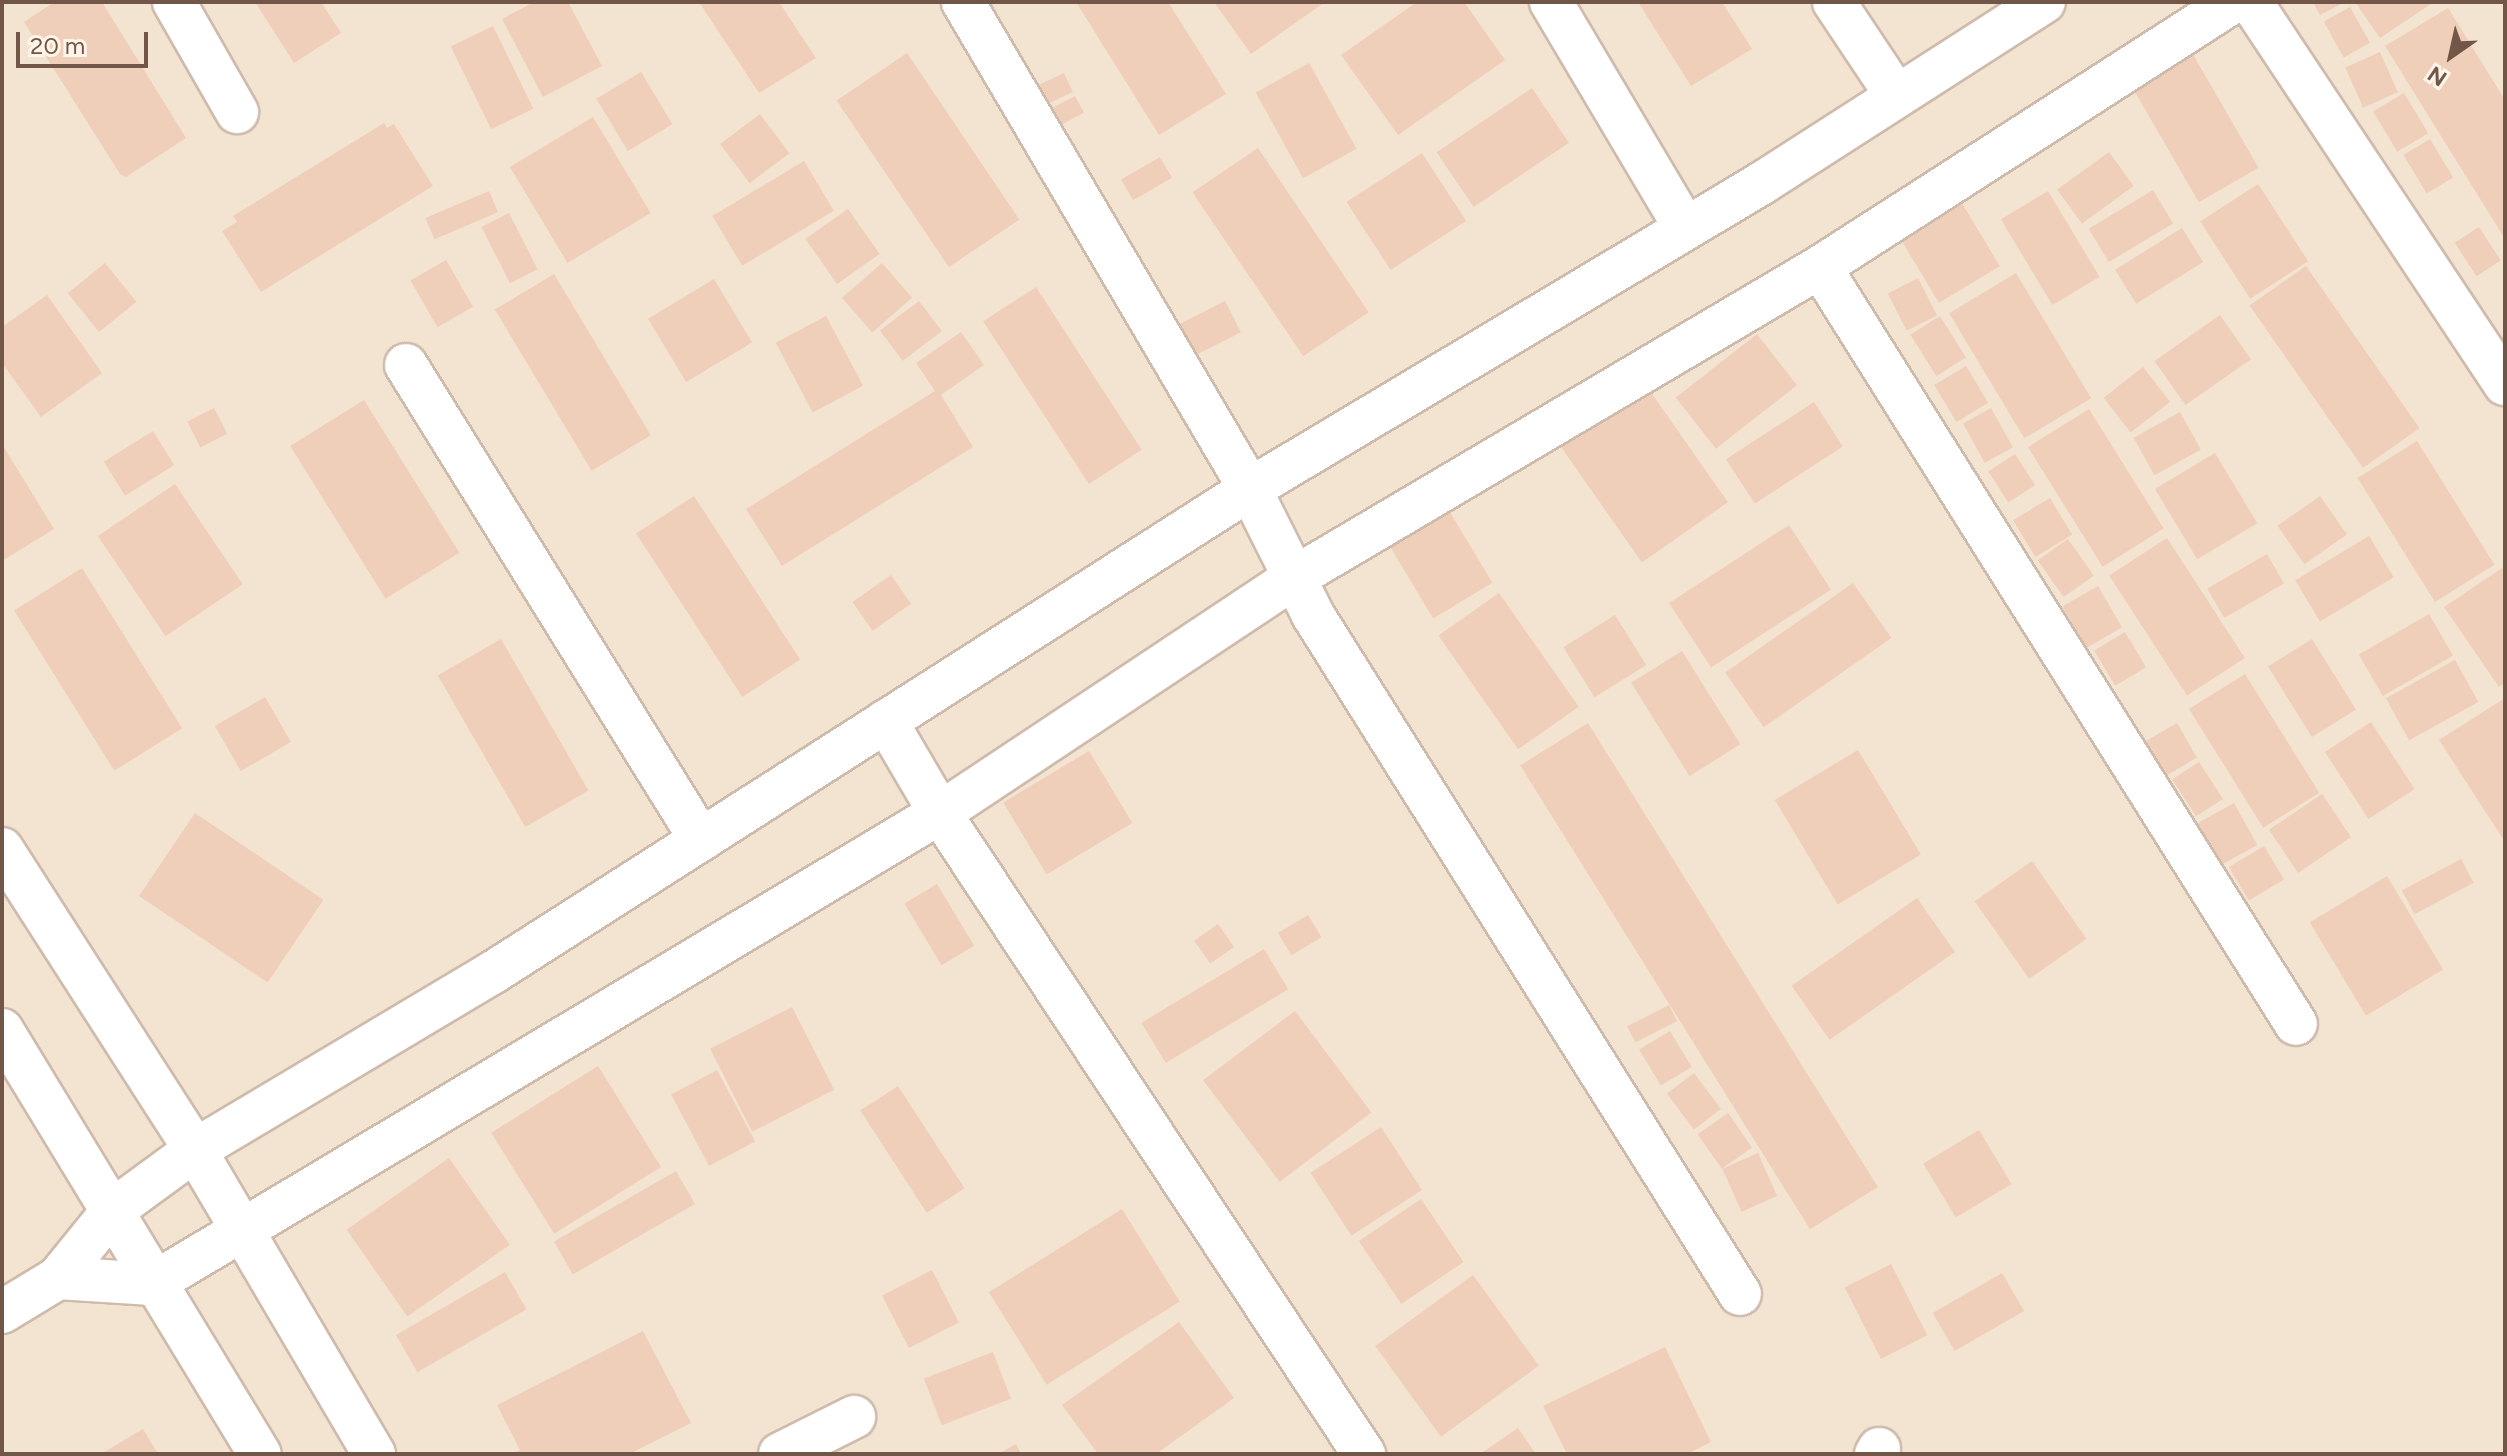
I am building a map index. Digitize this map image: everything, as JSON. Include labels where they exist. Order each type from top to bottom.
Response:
[{"type":"street","points":[[174,2],[237,112]]},
{"type":"street","points":[[963,2],[1250,489],[1292,579],[1740,1294]]},
{"type":"street","points":[[1551,2],[1684,226]]},
{"type":"street","points":[[1834,2],[1896,95]]},
{"type":"street","points":[[2,1312],[58,1278],[113,1210],[195,1150],[701,840],[1250,489],[1684,226],[1762,183],[2044,2]]},
{"type":"street","points":[[58,1278],[152,1284],[241,1227],[940,813],[1292,579],[1820,267],[2233,2]]},
{"type":"street","points":[[2251,2],[2505,384]]},
{"type":"street","points":[[1820,267],[2296,1024]]},
{"type":"street","points":[[406,365],[701,840]]},
{"type":"street","points":[[886,721],[940,813],[1364,1454]]},
{"type":"street","points":[[2,849],[195,1150],[374,1454]]},
{"type":"street","points":[[2,1030],[113,1210],[152,1284],[260,1454]]},
{"type":"street","points":[[780,1454],[854,1417]]},
{"type":"shaded area","points":[[2,2],[2505,2],[2505,1454],[2,1454]]},
{"type":"building","points":[[54,2],[102,2],[186,138],[126,177],[120,174],[24,22]]},
{"type":"building","points":[[255,2],[321,2],[341,33],[294,63]]},
{"type":"building","points":[[534,2],[568,2],[602,66],[543,97],[502,19]]},
{"type":"building","points":[[699,2],[779,2],[816,58],[759,93]]},
{"type":"building","points":[[1076,2],[1168,2],[1226,94],[1159,135]]},
{"type":"building","points":[[1214,2],[1325,2],[1251,54]]},
{"type":"building","points":[[1417,2],[1464,2],[1505,60],[1398,135],[1341,55]]},
{"type":"building","points":[[1638,2],[1722,2],[1752,49],[1691,86]]},
{"type":"building","points":[[2313,2],[2345,2],[2320,15]]},
{"type":"building","points":[[2355,2],[2434,2],[2380,38]]},
{"type":"building","points":[[2350,7],[2370,43],[2344,57],[2324,22]]},
{"type":"building","points":[[2448,8],[2505,100],[2505,239],[2385,46]]},
{"type":"building","points":[[493,26],[533,109],[491,129],[451,47]]},
{"type":"building","points":[[2187,44],[2258,168],[2199,202],[2127,78]]},
{"type":"building","points":[[2380,52],[2398,92],[2363,108],[2345,67]]},
{"type":"building","points":[[907,53],[1019,220],[949,267],[837,101]]},
{"type":"building","points":[[1309,63],[1357,149],[1303,178],[1256,93]]},
{"type":"building","points":[[641,72],[672,124],[628,151],[596,99]]},
{"type":"building","points":[[1064,73],[1073,92],[1028,113],[1020,94]]},
{"type":"building","points":[[1532,88],[1569,143],[1474,207],[1437,152]]},
{"type":"building","points":[[2404,93],[2428,133],[2397,152],[2373,112]]},
{"type":"building","points":[[1075,96],[1084,113],[1049,131],[1041,114]]},
{"type":"building","points":[[760,114],[789,153],[750,183],[720,144]]},
{"type":"building","points":[[593,117],[651,213],[568,263],[510,167]]},
{"type":"building","points":[[384,123],[387,128],[394,124],[433,186],[261,292],[222,231],[237,222],[233,216]]},
{"type":"building","points":[[2430,139],[2453,178],[2427,194],[2403,155]]},
{"type":"building","points":[[1258,148],[1369,312],[1303,356],[1193,192]]},
{"type":"building","points":[[2109,152],[2134,186],[2082,224],[2057,190]]},
{"type":"building","points":[[1422,153],[1466,221],[1391,270],[1347,202]]},
{"type":"building","points":[[1160,157],[1172,178],[1133,200],[1121,180]]},
{"type":"building","points":[[804,161],[834,211],[742,266],[712,216]]},
{"type":"building","points":[[2258,184],[2308,261],[2250,299],[2200,222]]},
{"type":"building","points":[[2153,190],[2173,223],[2109,262],[2089,229]]},
{"type":"building","points":[[489,191],[498,212],[434,239],[425,218]]},
{"type":"building","points":[[2048,191],[2100,277],[2052,305],[2001,219]]},
{"type":"building","points":[[1957,195],[2000,266],[1939,303],[1896,232]]},
{"type":"building","points":[[848,209],[880,254],[837,284],[805,239]]},
{"type":"building","points":[[509,213],[538,269],[510,283],[481,227]]},
{"type":"building","points":[[2479,227],[2501,261],[2476,276],[2455,243]]},
{"type":"building","points":[[2182,228],[2203,262],[2136,304],[2115,270]]},
{"type":"building","points":[[446,260],[473,307],[437,327],[410,280]]},
{"type":"building","points":[[105,263],[136,302],[99,332],[68,293]]},
{"type":"building","points":[[882,263],[912,298],[872,332],[842,298]]},
{"type":"building","points":[[2306,266],[2420,428],[2363,468],[2249,306]]},
{"type":"building","points":[[2016,273],[2091,398],[2024,438],[1949,313]]},
{"type":"building","points":[[554,274],[651,435],[592,471],[495,310]]},
{"type":"building","points":[[1918,278],[1937,315],[1907,331],[1888,293]]},
{"type":"building","points":[[714,279],[752,342],[686,382],[648,319]]},
{"type":"building","points":[[1036,287],[1142,450],[1089,484],[983,321]]},
{"type":"building","points":[[47,295],[102,373],[41,417],[2,363],[2,327]]},
{"type":"building","points":[[919,301],[942,331],[903,361],[880,330]]},
{"type":"building","points":[[1225,301],[1241,332],[1185,361],[1169,330]]},
{"type":"building","points":[[2220,315],[2251,359],[2185,405],[2154,361]]},
{"type":"building","points":[[826,316],[863,386],[813,413],[776,343]]},
{"type":"building","points":[[1940,316],[1966,358],[1936,376],[1910,335]]},
{"type":"building","points":[[961,332],[984,365],[941,395],[973,447],[782,566],[746,509],[935,391],[916,363]]},
{"type":"building","points":[[1757,334],[1797,385],[1716,449],[1676,397]]},
{"type":"building","points":[[1966,366],[1988,403],[1956,422],[1934,385]]},
{"type":"building","points":[[2143,367],[2170,402],[2131,432],[2104,398]]},
{"type":"building","points":[[1643,381],[1728,502],[1642,562],[1557,441]]},
{"type":"building","points":[[364,400],[459,553],[386,599],[290,446]]},
{"type":"building","points":[[1814,402],[1843,446],[1755,504],[1726,459]]},
{"type":"building","points":[[214,408],[227,434],[200,447],[187,422]]},
{"type":"building","points":[[1991,408],[2013,447],[1985,463],[1963,424]]},
{"type":"building","points":[[2089,409],[2164,529],[2103,567],[2028,447]]},
{"type":"building","points":[[2180,412],[2201,450],[2154,475],[2134,438]]},
{"type":"building","points":[[153,431],[174,465],[125,496],[104,462]]},
{"type":"building","points":[[2417,441],[2494,565],[2435,602],[2358,478]]},
{"type":"building","points":[[2,444],[54,529],[2,561]]},
{"type":"building","points":[[2215,453],[2257,523],[2197,559],[2155,489]]},
{"type":"building","points":[[2015,454],[2035,485],[2008,502],[1988,471]]},
{"type":"building","points":[[175,484],[243,584],[166,636],[98,536]]},
{"type":"building","points":[[694,496],[800,660],[742,697],[636,534]]},
{"type":"building","points":[[2320,496],[2347,535],[2304,564],[2277,526]]},
{"type":"building","points":[[2050,498],[2072,535],[2035,557],[2013,520]]},
{"type":"building","points":[[1445,504],[1492,583],[1433,618],[1386,540]]},
{"type":"building","points":[[1789,525],[1831,590],[1711,667],[1669,603]]},
{"type":"building","points":[[2369,536],[2394,577],[2320,621],[2295,580]]},
{"type":"building","points":[[2167,538],[2245,658],[2187,696],[2109,576]]},
{"type":"building","points":[[2068,539],[2094,576],[2064,597],[2038,560]]},
{"type":"building","points":[[2267,554],[2284,583],[2224,618],[2207,589]]},
{"type":"building","points":[[2505,566],[2505,683],[2499,687],[2444,607]]},
{"type":"building","points":[[82,568],[182,728],[114,771],[14,610]]},
{"type":"building","points":[[891,575],[911,604],[873,631],[852,602]]},
{"type":"building","points":[[1853,583],[1891,638],[1764,727],[1725,672]]},
{"type":"building","points":[[2098,586],[2122,628],[2086,648],[2062,607]]},
{"type":"building","points":[[1499,593],[1579,707],[1518,749],[1438,635]]},
{"type":"building","points":[[2429,614],[2453,656],[2383,696],[2359,654]]},
{"type":"building","points":[[1615,615],[1646,665],[1595,697],[1563,647]]},
{"type":"building","points":[[2125,632],[2146,667],[2115,686],[2094,651]]},
{"type":"building","points":[[501,639],[588,791],[525,827],[438,676]]},
{"type":"building","points":[[2312,639],[2356,709],[2312,737],[2268,667]]},
{"type":"building","points":[[1682,651],[1740,744],[1689,776],[1631,683]]},
{"type":"building","points":[[2455,660],[2478,702],[2409,740],[2386,698]]},
{"type":"building","points":[[2245,674],[2319,793],[2263,828],[2189,709]]},
{"type":"building","points":[[265,697],[291,742],[241,771],[215,726]]},
{"type":"building","points":[[2505,698],[2505,842],[2439,740]]},
{"type":"building","points":[[2371,722],[2415,789],[2368,819],[2325,752]]},
{"type":"building","points":[[1588,723],[1878,1187],[1810,1229],[1520,765]]},
{"type":"building","points":[[2177,723],[2197,758],[2166,776],[2146,741]]},
{"type":"building","points":[[1858,750],[1921,855],[1838,905],[1775,800]]},
{"type":"building","points":[[1089,751],[1132,823],[1047,875],[1003,803]]},
{"type":"building","points":[[2199,762],[2223,799],[2196,816],[2172,779]]},
{"type":"building","points":[[2322,794],[2351,837],[2298,873],[2269,830]]},
{"type":"building","points":[[2234,803],[2257,845],[2221,865],[2197,823]]},
{"type":"building","points":[[195,813],[324,900],[268,983],[139,896]]},
{"type":"building","points":[[2264,846],[2284,879],[2249,901],[2229,867]]},
{"type":"building","points":[[2461,859],[2474,883],[2415,914],[2402,890]]},
{"type":"building","points":[[2032,861],[2086,939],[2029,979],[1975,901]]},
{"type":"building","points":[[2387,876],[2443,969],[2366,1016],[2310,922]]},
{"type":"building","points":[[937,884],[974,946],[942,965],[904,904]]},
{"type":"building","points":[[1917,898],[1955,952],[1830,1040],[1792,986]]},
{"type":"building","points":[[1308,915],[1321,937],[1291,955],[1278,933]]},
{"type":"building","points":[[1218,924],[1234,947],[1210,964],[1194,941]]},
{"type":"building","points":[[1264,949],[1288,989],[1166,1063],[1141,1023]]},
{"type":"building","points":[[1669,1005],[1677,1021],[1635,1042],[1627,1026]]},
{"type":"building","points":[[792,1007],[834,1090],[752,1132],[710,1049]]},
{"type":"building","points":[[1295,1011],[1371,1112],[1280,1182],[1203,1080]]},
{"type":"building","points":[[1670,1031],[1692,1067],[1661,1086],[1639,1050]]},
{"type":"building","points":[[598,1066],[661,1167],[554,1234],[491,1133]]},
{"type":"building","points":[[717,1070],[755,1142],[709,1166],[671,1094]]},
{"type":"building","points":[[1694,1073],[1721,1109],[1694,1129],[1667,1093]]},
{"type":"building","points":[[898,1086],[964,1188],[927,1213],[860,1111]]},
{"type":"building","points":[[1728,1113],[1752,1147],[1722,1169],[1698,1134]]},
{"type":"building","points":[[1381,1127],[1422,1190],[1351,1236],[1311,1173]]},
{"type":"building","points":[[1979,1130],[2011,1184],[1956,1217],[1923,1163]]},
{"type":"building","points":[[1758,1153],[1777,1196],[1741,1212],[1722,1169]]},
{"type":"building","points":[[449,1158],[510,1245],[407,1317],[347,1230]]},
{"type":"building","points":[[676,1171],[695,1204],[573,1274],[554,1242]]},
{"type":"building","points":[[1421,1199],[1463,1262],[1401,1304],[1359,1241]]},
{"type":"building","points":[[1122,1209],[1180,1301],[1047,1385],[989,1292]]},
{"type":"building","points":[[1891,1264],[1927,1335],[1881,1359],[1845,1288]]},
{"type":"building","points":[[932,1270],[959,1323],[909,1348],[882,1295]]},
{"type":"building","points":[[505,1272],[526,1309],[417,1372],[396,1335]]},
{"type":"building","points":[[2002,1273],[2024,1311],[1955,1351],[1933,1313]]},
{"type":"building","points":[[1473,1275],[1539,1366],[1441,1437],[1375,1346]]},
{"type":"building","points":[[1179,1322],[1234,1398],[1156,1454],[1098,1454],[1062,1405]]},
{"type":"building","points":[[643,1331],[691,1423],[629,1454],[512,1454],[520,1450],[497,1405]]},
{"type":"building","points":[[1665,1347],[1711,1442],[1687,1454],[1567,1454],[1543,1406]]},
{"type":"building","points":[[993,1352],[1011,1399],[942,1425],[924,1379]]},
{"type":"building","points":[[1518,1428],[1536,1454],[1480,1454]]},
{"type":"building","points":[[143,1429],[158,1454],[101,1454]]},
{"type":"building","points":[[1016,1444],[1021,1454],[998,1454]]}]
